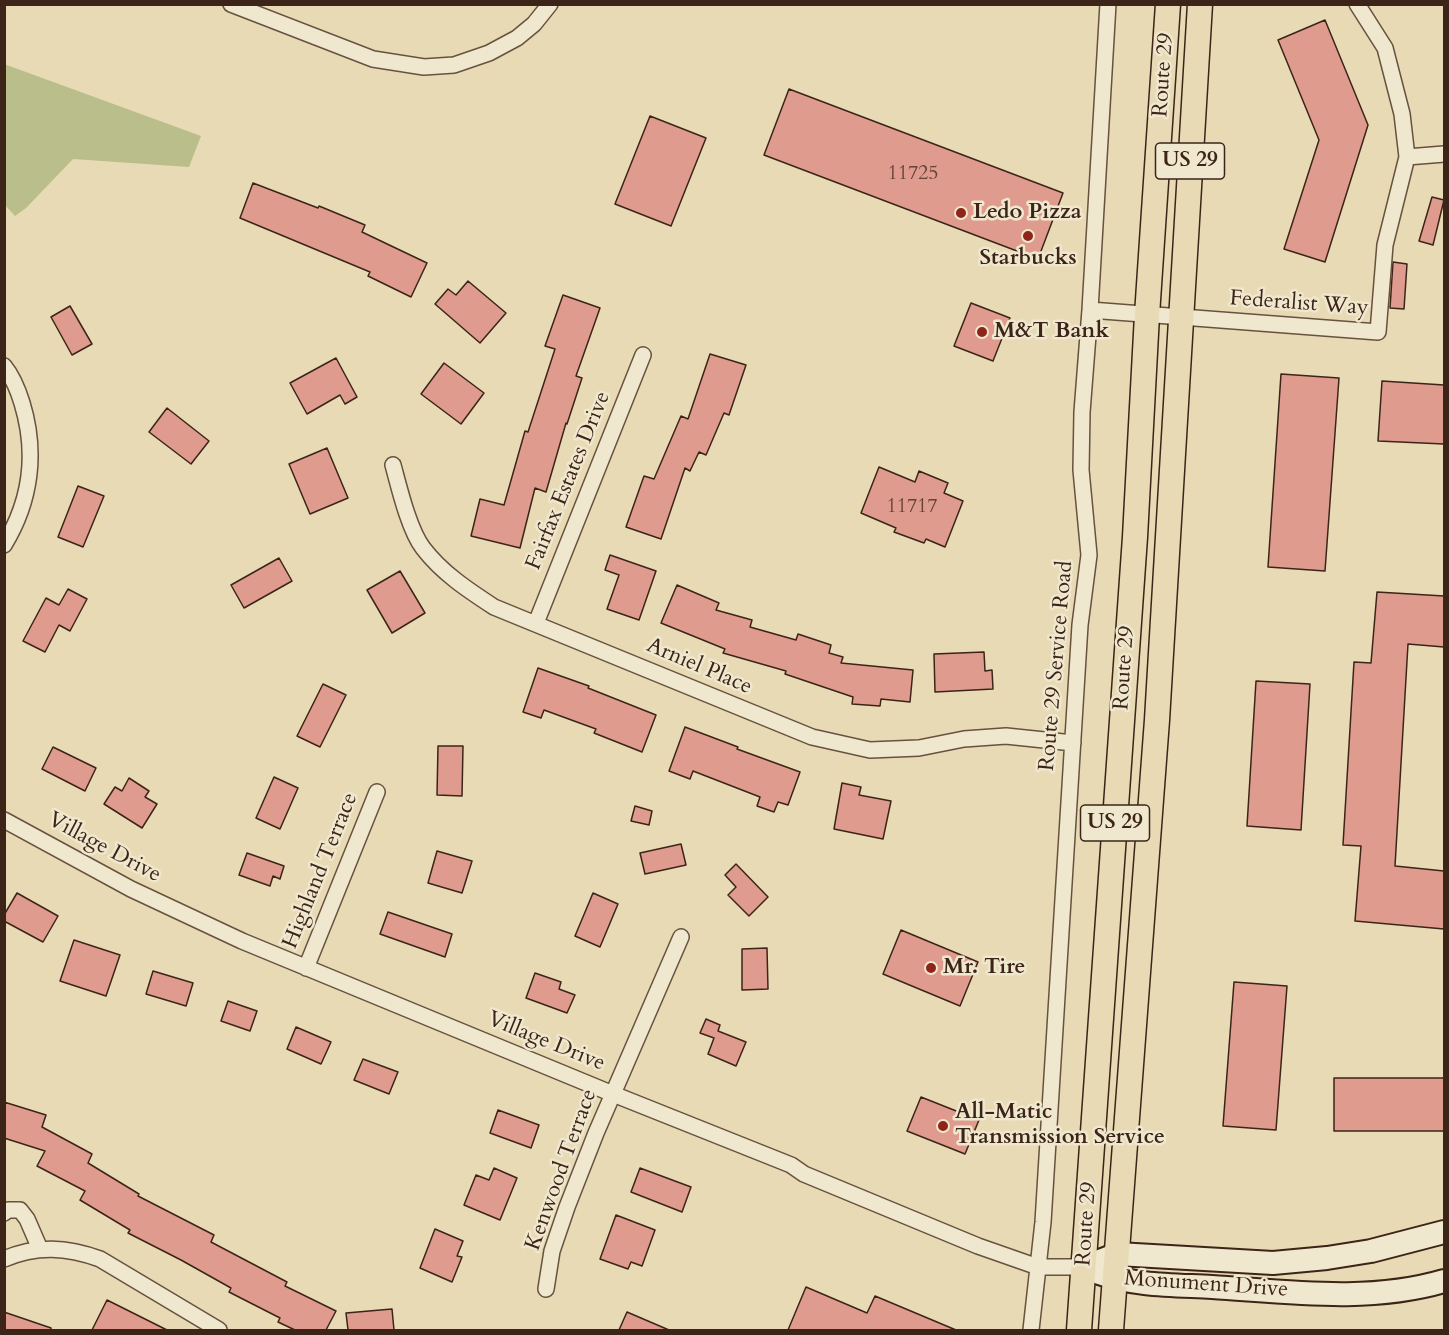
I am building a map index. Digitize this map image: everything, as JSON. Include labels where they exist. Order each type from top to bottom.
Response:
[{"type":"main road","name":"Route 29","points":[[1079,1330],[1135,537],[1168,4]]},
{"type":"main road","name":"Route 29","points":[[1111,1330],[1157,720],[1182,318],[1186,207],[1200,4]]},
{"type":"main road","name":"Monument Drive","points":[[1084,1267],[1118,1254],[1273,1263],[1327,1258],[1371,1251],[1444,1232]]},
{"type":"main road","name":"Monument Drive","points":[[1084,1267],[1115,1279],[1152,1284],[1352,1295],[1403,1291],[1444,1281]]},
{"type":"street","points":[[231,4],[373,59],[424,67],[454,65],[489,53],[517,38],[534,24],[550,4]]},
{"type":"street","name":"Route 29 Service Road","points":[[1031,1330],[1043,1222],[1080,625],[1089,555],[1081,470],[1082,412],[1108,4]]},
{"type":"street","name":"Federalist Way","points":[[1090,310],[1378,332],[1385,245],[1407,157],[1392,69],[1385,48],[1357,4]]},
{"type":"street","points":[[1407,157],[1444,154]]},
{"type":"street","name":"Fairfax Estates Drive","points":[[536,623],[644,355]]},
{"type":"street","points":[[4,366],[19,394],[26,417],[30,449],[29,479],[25,498],[13,530],[4,545]]},
{"type":"street","name":"Arniel Place","points":[[393,465],[405,508],[422,547],[456,582],[494,607],[751,713],[812,737],[870,750],[919,748],[964,739],[1006,736],[1073,743]]},
{"type":"street","name":"Highland Terrace","points":[[306,968],[377,792]]},
{"type":"street","name":"Village Drive","points":[[4,820],[131,890],[243,941],[791,1165],[804,1174],[972,1244],[1038,1267],[1084,1267]]},
{"type":"street","name":"Kenwood Terrace","points":[[546,1289],[552,1251],[567,1208],[681,937]]},
{"type":"street","points":[[4,1213],[8,1210],[20,1210],[27,1219],[40,1249]]},
{"type":"street","points":[[5,1256],[56,1248],[81,1252],[100,1259],[219,1330]]},
{"type":"green space","points":[[4,64],[201,136],[189,167],[73,159],[26,208],[15,216],[5,205]]},
{"type":"building","points":[[1325,20],[1368,125],[1325,262],[1284,249],[1319,140],[1278,40]]},
{"type":"building","points":[[789,89],[1063,193],[1038,259],[764,155]]},
{"type":"building","points":[[650,116],[706,138],[671,226],[615,204]]},
{"type":"building","points":[[253,183],[365,225],[362,232],[427,263],[411,297],[368,276],[370,272],[240,218]]},
{"type":"building","points":[[1432,197],[1444,200],[1433,245],[1419,241]]},
{"type":"building","points":[[1393,262],[1407,264],[1404,309],[1390,308]]},
{"type":"building","points":[[468,281],[506,313],[480,343],[435,304],[448,289],[456,295]]},
{"type":"building","points":[[563,295],[600,308],[576,376],[582,378],[546,492],[535,488],[520,548],[471,536],[480,499],[504,505],[525,431],[528,432],[555,349],[545,346]]},
{"type":"building","name":"M&T Bank","points":[[971,303],[1010,318],[993,361],[954,346]]},
{"type":"building","points":[[70,306],[92,344],[72,355],[51,317]]},
{"type":"building","points":[[710,354],[746,365],[729,415],[724,413],[706,455],[699,452],[690,471],[685,468],[661,539],[626,527],[644,476],[654,479],[681,416],[688,419]]},
{"type":"building","points":[[336,358],[357,397],[345,404],[340,395],[307,414],[290,383]]},
{"type":"building","points":[[444,363],[484,393],[461,424],[421,394]]},
{"type":"building","points":[[1281,374],[1339,378],[1325,571],[1268,567]]},
{"type":"building","points":[[1382,381],[1444,385],[1444,444],[1378,441]]},
{"type":"building","points":[[167,408],[209,441],[191,464],[149,432]]},
{"type":"building","points":[[327,448],[348,498],[310,514],[289,464]]},
{"type":"building","points":[[879,467],[915,482],[919,471],[948,483],[944,493],[963,501],[945,547],[926,539],[924,543],[894,532],[896,528],[861,513]]},
{"type":"building","points":[[78,486],[104,496],[83,547],[58,537]]},
{"type":"building","points":[[610,555],[656,571],[639,620],[607,609],[619,575],[605,570]]},
{"type":"building","points":[[279,558],[292,581],[244,608],[231,585]]},
{"type":"building","points":[[400,571],[425,613],[392,633],[367,590]]},
{"type":"building","points":[[677,585],[719,603],[716,610],[752,620],[750,627],[796,640],[798,634],[831,645],[829,653],[843,657],[841,663],[913,670],[910,702],[881,699],[880,706],[852,704],[853,697],[785,674],[786,671],[723,653],[725,649],[661,623]]},
{"type":"building","points":[[68,589],[87,599],[70,631],[59,625],[45,652],[23,641],[46,598],[59,605]]},
{"type":"building","points":[[1377,592],[1444,596],[1444,647],[1408,644],[1395,866],[1444,871],[1444,929],[1355,921],[1361,846],[1343,845],[1354,662],[1371,663]]},
{"type":"building","points":[[984,652],[985,671],[992,670],[993,689],[935,692],[934,654]]},
{"type":"building","points":[[538,668],[589,686],[588,688],[656,715],[642,752],[594,733],[596,729],[544,710],[541,718],[523,712]]},
{"type":"building","points":[[1256,681],[1310,684],[1301,830],[1247,826]]},
{"type":"building","points":[[323,684],[346,695],[320,747],[297,736]]},
{"type":"building","points":[[685,727],[800,772],[788,805],[778,802],[774,812],[757,806],[760,797],[693,771],[690,779],[669,771]]},
{"type":"building","points":[[438,746],[463,746],[462,796],[437,795]]},
{"type":"building","points":[[53,747],[96,768],[85,791],[42,769]]},
{"type":"building","points":[[274,777],[298,788],[280,829],[256,818]]},
{"type":"building","points":[[129,778],[149,791],[145,797],[157,804],[142,828],[104,804],[115,787],[122,791]]},
{"type":"building","points":[[842,783],[861,787],[859,795],[891,801],[883,839],[834,829]]},
{"type":"building","points":[[635,806],[652,811],[649,825],[631,821]]},
{"type":"building","points":[[681,844],[686,865],[645,874],[640,853]]},
{"type":"building","points":[[437,851],[472,861],[462,893],[428,883]]},
{"type":"building","points":[[247,853],[284,866],[280,879],[273,876],[270,886],[239,875]]},
{"type":"building","points":[[736,864],[768,897],[749,916],[728,895],[736,887],[725,875]]},
{"type":"building","points":[[17,893],[58,916],[43,942],[4,921],[4,915]]},
{"type":"building","points":[[593,893],[618,904],[600,947],[575,936]]},
{"type":"building","points":[[388,912],[452,934],[445,957],[380,934]]},
{"type":"building","name":"Mr. Tire","points":[[901,930],[978,962],[960,1006],[883,974]]},
{"type":"building","points":[[74,940],[120,955],[106,996],[60,981]]},
{"type":"building","points":[[767,948],[768,989],[742,990],[742,949]]},
{"type":"building","points":[[153,971],[193,983],[186,1006],[146,994]]},
{"type":"building","points":[[535,973],[561,982],[559,989],[575,995],[567,1013],[526,998]]},
{"type":"building","points":[[1234,982],[1287,986],[1276,1130],[1223,1126]]},
{"type":"building","points":[[228,1001],[257,1011],[250,1031],[221,1021]]},
{"type":"building","points":[[706,1019],[720,1025],[718,1031],[746,1042],[736,1066],[708,1054],[714,1038],[700,1033]]},
{"type":"building","points":[[296,1027],[331,1042],[321,1064],[287,1049]]},
{"type":"building","points":[[363,1059],[398,1072],[389,1094],[354,1080]]},
{"type":"building","points":[[1334,1078],[1444,1078],[1444,1131],[1334,1131]]},
{"type":"building","name":"All-Matic Transmission Service","points":[[921,1097],[979,1120],[965,1154],[907,1131]]},
{"type":"building","points":[[4,1102],[46,1115],[42,1127],[92,1154],[88,1163],[139,1194],[138,1196],[214,1235],[211,1242],[287,1282],[285,1286],[336,1311],[326,1330],[295,1330],[278,1322],[280,1318],[229,1292],[231,1288],[181,1260],[128,1233],[130,1230],[80,1200],[85,1191],[37,1166],[45,1151],[4,1138]]},
{"type":"building","points":[[498,1110],[539,1125],[531,1148],[490,1133]]},
{"type":"building","points":[[494,1168],[517,1178],[500,1220],[464,1205],[476,1175],[489,1180]]},
{"type":"building","points":[[640,1168],[691,1187],[682,1212],[631,1192]]},
{"type":"building","points":[[616,1215],[655,1230],[642,1266],[631,1262],[628,1269],[600,1259]]},
{"type":"building","points":[[435,1229],[463,1241],[457,1256],[462,1257],[452,1282],[420,1268]]},
{"type":"building","points":[[806,1287],[867,1313],[875,1296],[956,1330],[788,1330]]},
{"type":"building","points":[[107,1300],[167,1330],[92,1330]]},
{"type":"building","points":[[392,1309],[394,1330],[348,1330],[346,1313]]},
{"type":"building","points":[[4,1312],[51,1328],[51,1330],[4,1330]]},
{"type":"building","points":[[627,1312],[669,1330],[619,1330]]},
{"type":"place","name":"Ledo Pizza","points":[[961,213]]},
{"type":"place","name":"Starbucks","points":[[1028,236]]},
{"type":"place","name":"M&T Bank","points":[[982,332]]},
{"type":"place","name":"Mr. Tire","points":[[931,968]]},
{"type":"place","name":"All-Matic Transmission Service","points":[[943,1126]]}]
